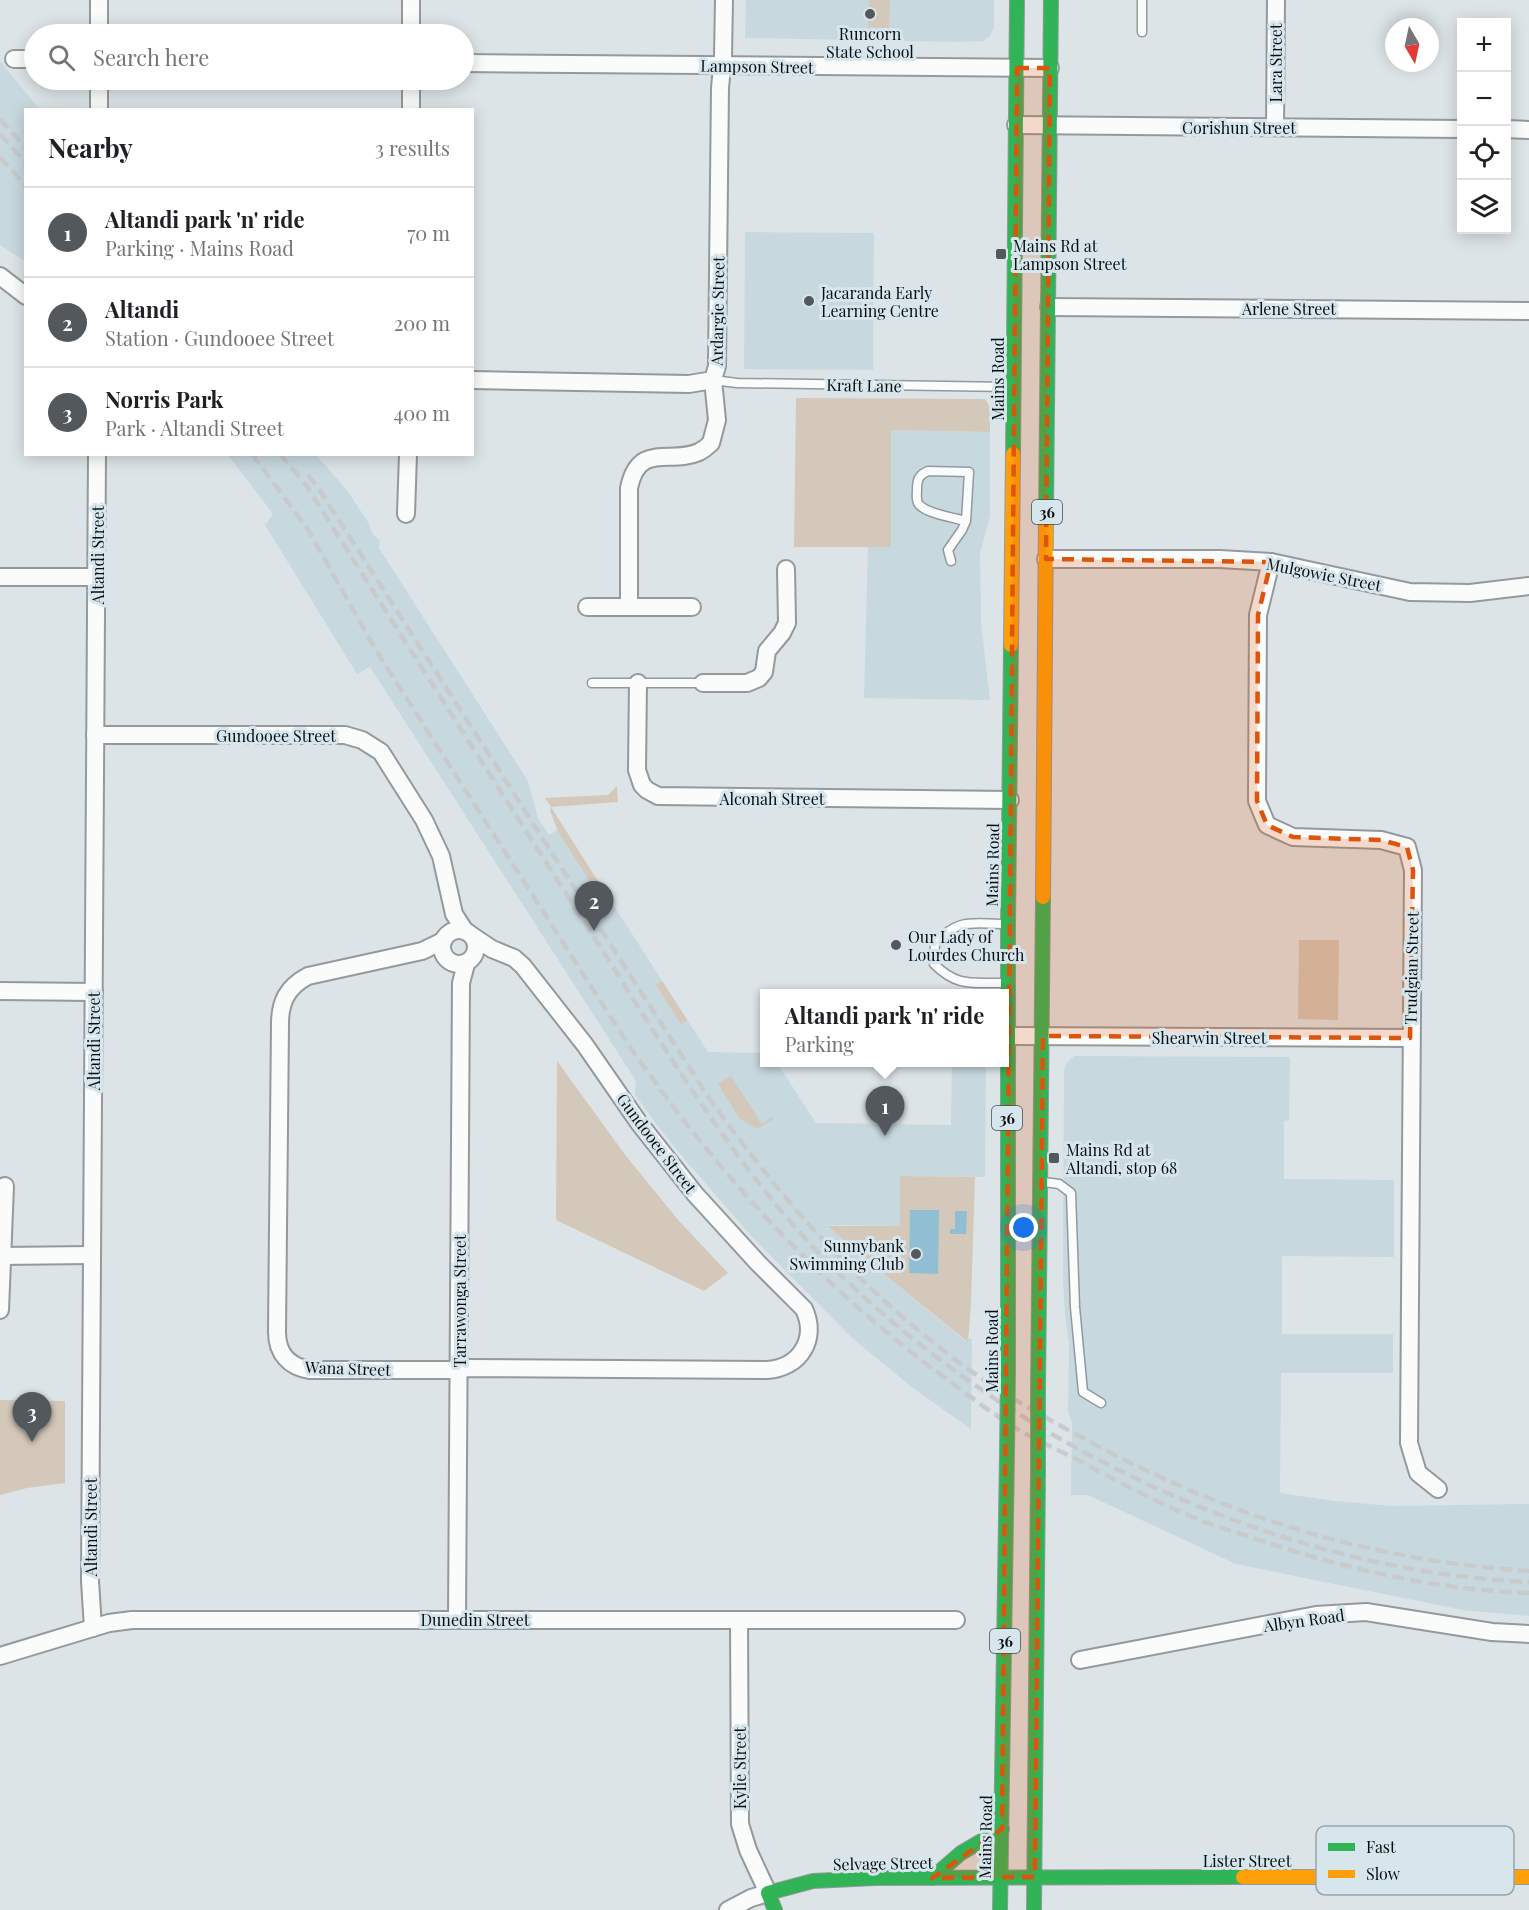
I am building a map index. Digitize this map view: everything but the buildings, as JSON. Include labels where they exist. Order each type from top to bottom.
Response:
[{"type":"main road","name":"Mains Road","points":[[1008,989],[1017,0]]},
{"type":"main road","name":"36","points":[[1034,1910],[1051,0]]},
{"type":"main road","name":"Mains Road","points":[[1000,1910],[1008,1370],[1006,1067]]},
{"type":"main road","points":[[932,1878],[961,1853],[1002,1829]]},
{"type":"main road","name":"Lister Street","points":[[1000,1878],[1316,1877]]},
{"type":"main road","name":"Selvage Street","points":[[768,1893],[813,1881],[1000,1878]]},
{"type":"main road","name":"Kylie Street","points":[[768,1893],[775,1910]]},
{"type":"street","points":[[99,0],[99,24]]},
{"type":"street","points":[[411,0],[411,24]]},
{"type":"street","name":"Ardargie Street","points":[[474,380],[689,384],[713,380],[717,366],[720,88],[724,0]]},
{"type":"street","name":"Lara Street","points":[[1275,127],[1276,0]]},
{"type":"street","points":[[14,59],[24,59]]},
{"type":"street","name":"Lampson Street","points":[[474,63],[1050,68]]},
{"type":"street","points":[[99,90],[99,108]]},
{"type":"street","points":[[411,90],[411,108]]},
{"type":"street","name":"Corishun Street","points":[[1016,125],[1457,129]]},
{"type":"street","points":[[1511,129],[1529,130]]},
{"type":"street","points":[[0,276],[24,294]]},
{"type":"street","name":"Arlene Street","points":[[1049,307],[1529,311]]},
{"type":"street","points":[[629,607],[629,488],[632,474],[642,462],[657,457],[699,452],[711,443],[717,420],[713,380]]},
{"type":"street","name":"Altandi Street","points":[[93,1628],[90,1581],[97,456]]},
{"type":"street","points":[[406,514],[408,456]]},
{"type":"street","name":"Mulgowie Street","points":[[1046,559],[1220,559],[1271,562],[1410,592],[1470,593],[1529,586]]},
{"type":"street","name":"Trudgian Street","points":[[1271,562],[1258,615],[1257,801],[1267,825],[1293,837],[1382,840],[1407,847],[1413,870],[1410,1038],[1409,1443],[1418,1473],[1438,1489]]},
{"type":"street","points":[[702,683],[747,683],[759,678],[764,672],[767,651],[787,623],[786,569]]},
{"type":"street","points":[[0,577],[96,577]]},
{"type":"street","points":[[587,608],[692,607]]},
{"type":"street","name":"Alconah Street","points":[[638,683],[637,770],[642,784],[658,796],[1010,800]]},
{"type":"street","name":"Gundooee Street","points":[[95,735],[345,735],[372,745],[387,761],[430,830],[441,856],[454,914],[468,933],[492,949],[504,952],[523,966],[585,1045],[639,1123],[688,1186],[750,1255],[798,1302],[808,1317],[810,1325],[807,1344]]},
{"type":"street","points":[[454,914],[454,952]]},
{"type":"street","points":[[454,952],[452,931],[468,933]]},
{"type":"street","name":"Tarrawonga Street","points":[[457,1619],[460,983],[454,952],[475,940],[468,933]]},
{"type":"street","points":[[454,952],[492,949]]},
{"type":"street","name":"Wana Street","points":[[454,952],[422,951],[308,976],[292,987],[282,1001],[277,1339],[285,1358],[303,1369],[777,1370],[796,1360],[807,1344]]},
{"type":"street","points":[[0,991],[94,992]]},
{"type":"street","name":"Shearwin Street","points":[[1009,1036],[1410,1038]]},
{"type":"street","points":[[0,1310],[5,1186]]},
{"type":"street","points":[[1,1256],[92,1255]]},
{"type":"street","name":"Albyn Road","points":[[1080,1660],[1316,1615],[1366,1612],[1492,1632],[1529,1634]]},
{"type":"street","name":"Dunedin Street","points":[[0,1656],[93,1628],[120,1621],[141,1619],[956,1620]]},
{"type":"street","name":"Kylie Street","points":[[739,1620],[740,1824],[748,1850],[768,1893]]},
{"type":"street","points":[[728,1910],[751,1898],[768,1893]]},
{"type":"lane","points":[[1142,0],[1142,32]]},
{"type":"lane","name":"Kraft Lane","points":[[713,380],[737,383],[1014,387]]},
{"type":"lane","points":[[951,561],[948,550],[966,521],[969,472],[928,471],[921,473],[916,484],[921,507],[966,521]]},
{"type":"lane","points":[[592,683],[702,683]]},
{"type":"lane","points":[[1008,924],[961,924],[951,928],[935,945],[934,964],[944,974],[958,982],[1008,983]]},
{"type":"lane","points":[[1040,1182],[1059,1184],[1071,1193],[1075,1307],[1083,1392],[1101,1403]]},
{"type":"highlighted area","points":[[1017,68],[1050,68],[1046,559],[1271,562],[1258,615],[1257,801],[1267,825],[1293,837],[1381,840],[1407,847],[1413,870],[1410,1038],[1043,1036],[1035,1877],[932,1878],[1002,1829]]},
{"type":"shaded area","name":"Runcorn State School","points":[[746,0],[994,0],[994,28],[990,36],[983,41],[961,42],[745,38]]},
{"type":"shaded area","points":[[869,0],[890,0],[889,28],[868,27]]},
{"type":"shaded area","points":[[0,61],[38,108],[24,108],[24,260],[0,245]]},
{"type":"shaded area","name":"Jacaranda Early Learning Centre","points":[[745,232],[874,233],[873,370],[744,369]]},
{"type":"shaded area","points":[[796,398],[985,399],[990,407],[990,432],[891,430],[891,547],[794,547]]},
{"type":"shaded area","points":[[891,430],[990,432],[990,516],[980,553],[981,623],[990,700],[864,698],[868,547],[891,546]]},
{"type":"shaded area","points":[[229,456],[317,456],[346,489],[368,522],[373,534],[380,541],[379,548],[528,781],[538,818],[549,835],[557,830],[550,810],[708,1052],[760,1053],[760,1067],[780,1067],[816,1123],[951,1125],[952,1067],[986,1067],[985,1177],[901,1176],[900,1226],[828,1225],[869,1262],[967,1342],[968,1339],[972,1339],[971,1429],[913,1388],[853,1339],[753,1238],[660,1129],[635,1095],[636,1081],[370,667],[357,674],[265,525],[273,514]]},
{"type":"shaded area","points":[[617,786],[618,802],[551,807],[545,798],[608,795]]},
{"type":"shaded area","points":[[551,807],[613,905],[607,908],[559,833],[550,810]]},
{"type":"shaded area","points":[[1299,940],[1339,940],[1338,1020],[1298,1019]]},
{"type":"shaded area","points":[[662,981],[687,1020],[681,1024],[656,985]]},
{"type":"shaded area","points":[[1074,1056],[1290,1057],[1289,1120],[1284,1121],[1284,1179],[1394,1180],[1394,1257],[1282,1256],[1282,1334],[1393,1334],[1393,1373],[1281,1373],[1280,1493],[1392,1506],[1529,1504],[1529,1616],[1463,1610],[1236,1564],[1088,1495],[1071,1495],[1072,1421],[1068,1413],[1069,1343],[1063,1277],[1064,1071],[1066,1064]]},
{"type":"shaded area","points":[[557,1061],[626,1156],[679,1221],[728,1273],[704,1291],[556,1220]]},
{"type":"shaded area","points":[[731,1076],[762,1124],[772,1117],[773,1119],[757,1129],[740,1119],[718,1084]]},
{"type":"shaded area","name":"Sunnybank Swimming Club","points":[[900,1176],[975,1177],[968,1342],[828,1226],[900,1226]]},
{"type":"shaded area","points":[[0,1400],[65,1401],[65,1483],[27,1488],[0,1495]]},
{"type":"water","points":[[910,1210],[939,1210],[938,1274],[909,1273]]},
{"type":"water","points":[[955,1211],[967,1211],[966,1234],[950,1234],[950,1229],[955,1229]]},
{"type":"railway","points":[[0,119],[24,146]]},
{"type":"railway","points":[[0,134],[24,161]]},
{"type":"railway","points":[[0,157],[24,184]]},
{"type":"railway","points":[[253,456],[307,528],[377,652],[626,1041],[661,1090],[736,1184],[817,1270],[861,1310],[907,1349],[1011,1425],[1137,1491],[1197,1519],[1358,1569],[1460,1588],[1529,1593]]},
{"type":"railway","points":[[282,456],[306,485],[668,1054],[723,1135],[752,1175],[815,1249],[886,1316],[965,1378],[1050,1433],[1141,1481],[1236,1521],[1333,1551],[1431,1572],[1529,1582]]},
{"type":"railway","points":[[308,475],[707,1095],[757,1163],[811,1227],[869,1287],[900,1315],[963,1366],[1011,1397],[1107,1451],[1201,1495],[1297,1529],[1347,1543],[1450,1563],[1529,1571]]},
{"type":"traffic: fast","points":[[1013,454],[1017,0]]},
{"type":"traffic: fast","points":[[1046,514],[1051,0]]},
{"type":"traffic: fast","points":[[1008,989],[1011,645]]},
{"type":"traffic: fast","points":[[1038,1391],[1043,897]]},
{"type":"traffic: fast","points":[[1008,1067],[1008,1370]]},
{"type":"traffic: fast","points":[[1007,1452],[1008,1370]]},
{"type":"traffic: fast","points":[[1038,1391],[1038,1473]]},
{"type":"traffic: fast","points":[[1000,1910],[1007,1452]]},
{"type":"traffic: fast","points":[[1034,1910],[1038,1473]]},
{"type":"traffic: fast","points":[[932,1878],[961,1853],[1002,1829]]},
{"type":"traffic: fast","points":[[775,1910],[768,1893],[813,1881],[875,1878],[1243,1877]]},
{"type":"traffic: slow","points":[[1011,645],[1013,454]]},
{"type":"traffic: slow","points":[[1043,897],[1046,514]]},
{"type":"traffic: slow","points":[[1243,1877],[1316,1877]]},
{"type":"traffic: slow","points":[[1514,1877],[1529,1877]]},
{"type":"place","name":"Runcorn State School","points":[[870,14]]},
{"type":"place","name":"Mains Rd at Lampson Street","points":[[1001,254]]},
{"type":"place","name":"Jacaranda Early Learning Centre","points":[[809,301]]},
{"type":"place","name":"Altandi","points":[[594,931]]},
{"type":"place","name":"Our Lady of Lourdes Church","points":[[896,945]]},
{"type":"place","name":"Altandi park 'n' ride","points":[[885,1136]]},
{"type":"place","name":"Mains Rd at Altandi, stop 68","points":[[1054,1158]]},
{"type":"place","name":"Sunnybank Swimming Club","points":[[916,1254]]},
{"type":"place","name":"Norris Park","points":[[32,1442]]}]
